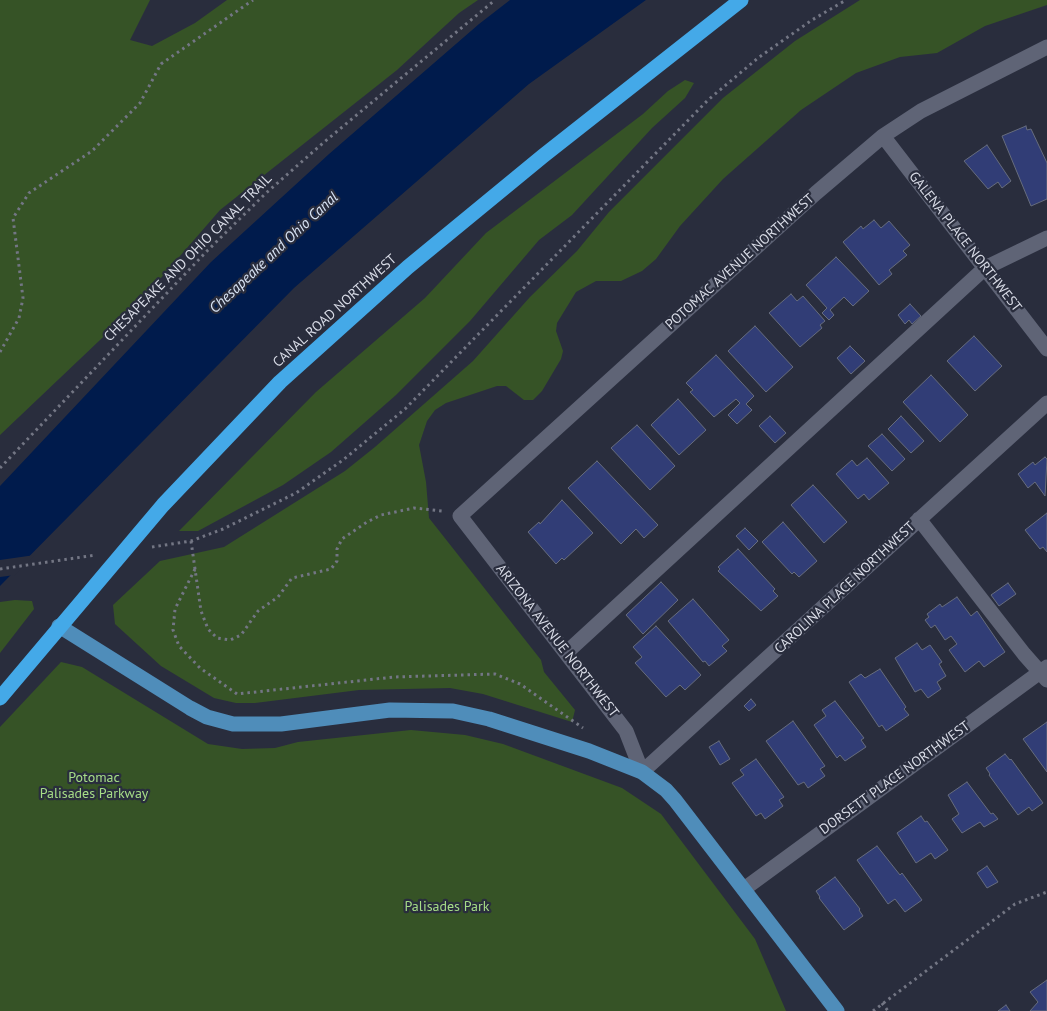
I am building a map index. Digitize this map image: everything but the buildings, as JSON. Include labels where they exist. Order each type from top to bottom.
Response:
[{"type":"highway","name":"CANAL ROAD NORTHWEST","points":[[0,698],[59,626],[188,476],[248,413],[311,353],[408,267],[543,156],[741,0]]},
{"type":"main road","points":[[59,626],[190,708],[207,717],[232,724],[281,724],[390,710],[453,711],[489,719],[589,751],[642,772],[666,790],[838,1011]]},
{"type":"street","name":"POTOMAC AVENUE NORTHWEST","points":[[452,514],[883,136],[921,110],[1047,47]]},
{"type":"street","name":"GALENA PLACE NORTHWEST","points":[[883,136],[1047,349]]},
{"type":"street","points":[[566,654],[985,268],[1047,238]]},
{"type":"street","name":"CAROLINA PLACE NORTHWEST","points":[[642,772],[1047,403]]},
{"type":"street","name":"ARIZONA AVENUE NORTHWEST","points":[[452,514],[626,731],[642,772]]},
{"type":"street","points":[[919,519],[1024,654],[1045,673]]},
{"type":"street","name":"DORSETT PLACE NORTHWEST","points":[[744,889],[1045,673]]},
{"type":"path","points":[[0,352],[19,318],[24,298],[13,218],[29,193],[92,151],[140,104],[161,64],[254,0]]},
{"type":"path","name":"CHESAPEAKE AND OHIO CANAL TRAIL","points":[[0,468],[207,251],[265,194],[323,142],[495,0]]},
{"type":"path","points":[[146,548],[191,541],[223,529],[296,493],[344,460],[412,403],[708,100],[758,58],[812,20],[846,0]]},
{"type":"path","points":[[191,541],[201,611],[208,629],[217,638],[230,640],[241,635],[258,611],[278,597],[292,578],[331,569],[337,561],[337,549],[342,539],[367,522],[381,516],[414,508],[452,514]]},
{"type":"path","points":[[0,569],[98,555]]},
{"type":"path","points":[[196,569],[175,609],[173,630],[179,646],[200,668],[237,694],[394,677],[495,674],[520,684],[567,719],[588,730]]},
{"type":"path","points":[[873,1011],[1015,904],[1047,892]]},
{"type":"path","points":[[882,1003],[888,1011]]},
{"type":"green space","points":[[0,0],[150,0],[130,40],[152,46],[195,23],[227,0],[478,0],[459,13],[397,70],[220,210],[140,302],[0,435]]},
{"type":"green space","points":[[860,0],[1047,0],[1047,5],[985,26],[937,53],[900,57],[856,73],[801,110],[723,179],[680,226],[656,259],[642,271],[621,281],[596,281],[576,292],[557,323],[556,331],[563,351],[561,359],[542,391],[533,400],[524,400],[506,386],[497,386],[446,403],[435,410],[427,421],[419,445],[426,482],[429,518],[541,660],[544,672],[575,710],[572,722],[483,694],[450,688],[359,690],[255,703],[236,703],[214,698],[161,666],[115,624],[113,605],[160,561],[224,547],[345,471],[375,447],[473,361],[530,297],[577,251],[609,212],[723,98],[795,41]]},
{"type":"green space","points":[[685,80],[694,83],[685,98],[652,128],[572,215],[539,240],[470,321],[396,395],[331,452],[283,485],[198,531],[179,531],[316,392],[425,298],[486,233],[643,114],[668,91]]},
{"type":"green space","points":[[15,600],[32,601],[34,609],[0,653],[0,602]]},
{"type":"green space","points":[[61,662],[82,667],[208,744],[242,749],[275,748],[298,742],[411,730],[465,735],[503,744],[622,788],[661,814],[755,939],[786,1011],[0,1011],[0,727]]},
{"type":"water","name":"Chesapeake and Ohio Canal","points":[[510,0],[646,0],[529,84],[294,288],[0,586],[0,486],[211,262],[329,154],[479,24]]},
{"type":"pier","points":[[35,555],[15,575],[0,577],[0,560]]},
{"type":"park label","name":"Potomac Palisades Parkway","points":[[94,786]]},
{"type":"park label","name":"Palisades Park","points":[[447,907]]}]
